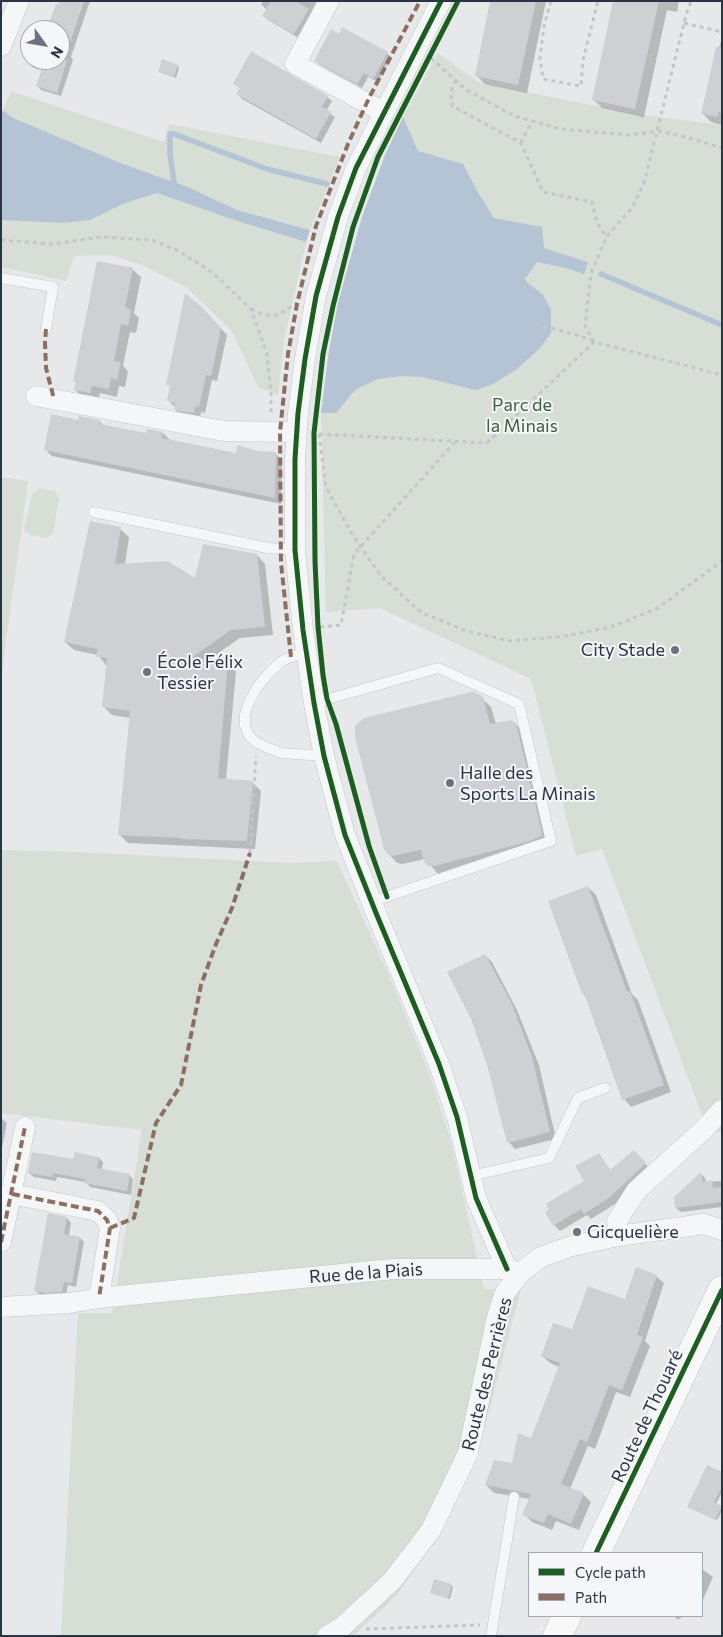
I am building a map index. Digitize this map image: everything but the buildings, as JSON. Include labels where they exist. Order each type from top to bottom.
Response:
[{"type":"street","points":[[1,46],[19,1]]},
{"type":"street","points":[[329,1],[295,64],[383,112]]},
{"type":"street","points":[[441,1],[356,168],[338,217],[316,296],[305,360],[295,459],[295,550],[306,652],[324,756],[345,835],[439,1064],[457,1117],[476,1198],[513,1271],[541,1257],[572,1246],[618,1236],[704,1224],[722,1230]]},
{"type":"street","points":[[36,396],[224,431],[297,433]]},
{"type":"street","points":[[618,1236],[617,1222],[636,1191],[702,1131],[722,1110]]},
{"type":"street","points":[[1,1242],[25,1127]]},
{"type":"street","points":[[12,1194],[98,1211],[107,1220],[110,1228],[99,1298]]},
{"type":"street","name":"Rue de la Piais","points":[[1,1307],[69,1303],[99,1298],[393,1269],[513,1271]]},
{"type":"street","name":"Route des Perrières","points":[[334,1632],[392,1581],[431,1530],[468,1453],[498,1317],[513,1271]]},
{"type":"street","name":"Route de Thouaré","points":[[596,1552],[722,1290]]},
{"type":"street","points":[[557,1636],[566,1617]]},
{"type":"lane","points":[[1,278],[53,287],[46,329]]},
{"type":"lane","points":[[94,512],[268,548],[295,550]]},
{"type":"lane","points":[[306,652],[282,661],[258,686],[245,715],[246,726],[249,736],[257,743],[282,753],[324,756]]},
{"type":"lane","points":[[314,703],[438,668],[519,704],[551,841],[371,902]]},
{"type":"lane","points":[[471,1176],[549,1158],[578,1098],[605,1088]]},
{"type":"lane","points":[[491,1636],[514,1497]]},
{"type":"path","points":[[551,1],[544,26],[540,58],[543,79],[581,86],[583,60],[598,1]]},
{"type":"path","points":[[594,342],[584,326],[591,273],[607,236],[632,208],[644,183],[691,1]]},
{"type":"path","points":[[684,23],[722,32]]},
{"type":"path","points":[[430,56],[465,89],[514,116],[562,129],[629,135],[658,131],[722,148]]},
{"type":"path","points":[[456,80],[451,91],[452,106],[521,143],[543,192],[592,202],[600,229],[607,236]]},
{"type":"path","points":[[521,143],[532,121]]},
{"type":"path","points":[[1,240],[52,244],[100,237],[152,240],[177,250],[212,272],[251,309],[264,315],[278,315],[316,296]]},
{"type":"path","points":[[251,309],[267,354],[271,392],[270,418],[297,433],[486,443],[594,342]]},
{"type":"path","points":[[536,324],[577,335],[594,342],[722,375]]},
{"type":"path","points":[[319,434],[326,487],[360,547],[382,576],[422,612],[468,631],[510,641],[565,636],[611,627],[658,608],[722,561]]},
{"type":"path","points":[[303,630],[340,625],[354,554],[456,441]]},
{"type":"path","points":[[250,852],[257,743]]},
{"type":"path","points":[[334,1632],[362,1629],[493,1625]]},
{"type":"green space","name":"Parc de la Minais","points":[[438,53],[478,82],[640,115],[722,125],[722,1133],[702,1115],[602,849],[576,856],[531,679],[380,608],[326,612],[321,413],[329,351],[338,303],[362,217],[385,155],[403,117]]},
{"type":"green space","points":[[11,91],[164,142],[169,124],[340,157],[310,230],[237,210],[188,187],[123,164],[13,118],[3,110]]},
{"type":"green space","points":[[157,193],[234,220],[306,242],[284,340],[278,395],[258,387],[232,331],[186,287],[142,265],[111,255],[74,256],[66,281],[1,267],[1,220],[63,223],[90,220],[125,203]]},
{"type":"green space","points":[[1,477],[28,481],[1,689]]},
{"type":"green space","points":[[39,488],[55,491],[59,498],[53,534],[46,538],[30,535],[24,531],[32,494]]},
{"type":"green space","points":[[1,850],[79,852],[288,863],[337,861],[390,978],[429,1073],[451,1142],[484,1289],[521,1289],[485,1426],[453,1504],[421,1559],[396,1596],[353,1636],[61,1636],[78,1313],[112,1313],[142,1130],[1,1113]]},
{"type":"water","points":[[3,110],[13,118],[123,164],[188,187],[237,210],[310,230],[306,242],[234,220],[157,193],[125,203],[90,220],[63,223],[1,220],[1,116]]},
{"type":"water","points":[[403,117],[418,151],[463,164],[494,218],[542,227],[544,248],[588,262],[584,274],[537,262],[525,279],[543,295],[551,310],[551,333],[540,348],[517,369],[493,384],[476,390],[422,377],[401,376],[378,379],[355,390],[336,413],[321,413],[329,351],[338,303],[362,217],[385,155]]},
{"type":"waterway","points":[[174,182],[170,154],[170,134],[267,169],[327,184]]},
{"type":"waterway","points":[[601,274],[722,325]]},
{"type":"marked path","points":[[291,657],[281,563],[280,432],[288,354],[297,304],[316,226],[348,144],[369,98],[420,1]]},
{"type":"marked path","points":[[46,329],[46,368],[54,399]]},
{"type":"marked path","points":[[110,1228],[134,1218],[156,1123],[181,1085],[201,985],[232,908],[250,853]]},
{"type":"marked path","points":[[1,1242],[25,1127]]},
{"type":"marked path","points":[[12,1194],[98,1211],[107,1220],[110,1228],[99,1298]]},
{"type":"cycle path","points":[[441,1],[356,168],[338,217],[316,296],[298,413],[295,459],[295,550],[303,630],[314,703],[324,756],[345,835],[439,1064],[457,1117],[476,1198],[507,1269]]},
{"type":"cycle path","points":[[387,897],[369,846],[336,724],[327,699],[323,675],[318,627],[315,561],[314,433],[323,354],[353,227],[378,157],[458,1]]},
{"type":"cycle path","points":[[596,1552],[722,1290]]},
{"type":"place","name":"City Stade","points":[[675,650]]},
{"type":"place","name":"École Félix Tessier","points":[[147,672]]},
{"type":"place","name":"Halle des Sports La Minais","points":[[450,783]]},
{"type":"place","name":"Gicquelière","points":[[577,1232]]}]
